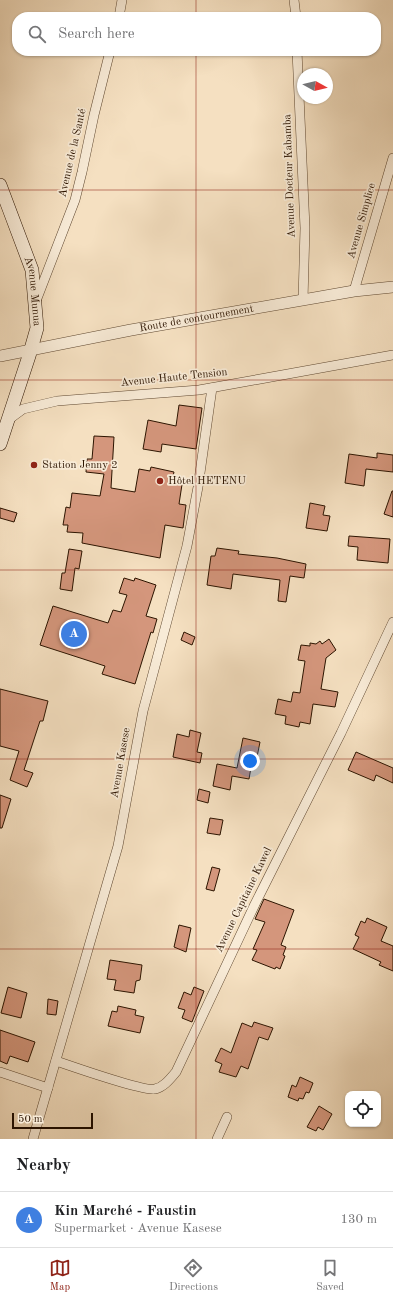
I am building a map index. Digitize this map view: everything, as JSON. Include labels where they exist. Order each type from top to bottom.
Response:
[{"type":"main road","name":"Avenue Munua","points":[[0,185],[32,270],[37,328],[31,350],[4,425],[0,444]]},
{"type":"street","points":[[119,12],[122,0]]},
{"type":"street","points":[[294,0],[295,12]]},
{"type":"street","name":"Avenue de la Santé","points":[[35,302],[75,200],[109,56]]},
{"type":"street","name":"Avenue Docteur Kabamba","points":[[297,56],[305,228],[303,300]]},
{"type":"street","name":"Avenue Simplice","points":[[354,291],[393,158]]},
{"type":"street","name":"Route de contournement","points":[[0,356],[131,330],[354,291],[393,287]]},
{"type":"street","name":"Avenue Haute Tension","points":[[4,425],[23,409],[57,401],[199,390],[393,356]]},
{"type":"street","name":"Avenue Kasese","points":[[33,1139],[118,846],[143,711],[187,546],[198,487],[212,388]]},
{"type":"street","name":"Avenue Capitaine Kawel","points":[[56,1061],[138,1087],[154,1090],[168,1082],[176,1072],[255,904],[341,733],[393,622]]},
{"type":"street","points":[[0,1072],[48,1088]]},
{"type":"street","points":[[217,1139],[227,1117]]},
{"type":"building","points":[[179,405],[202,408],[196,449],[162,444],[161,452],[143,449],[148,420],[176,426]]},
{"type":"building","points":[[94,436],[114,437],[111,488],[135,492],[139,469],[150,471],[151,467],[174,472],[173,476],[183,478],[179,504],[186,505],[183,528],[165,525],[160,558],[82,543],[83,533],[67,532],[68,525],[63,525],[66,507],[70,508],[72,493],[100,496],[104,474],[86,472],[87,459],[92,459]]},
{"type":"building","points":[[377,453],[393,455],[393,472],[366,469],[364,486],[345,483],[349,454],[377,458]]},
{"type":"building","points":[[393,491],[393,517],[384,514]]},
{"type":"building","points":[[310,503],[325,506],[323,515],[330,516],[327,531],[306,528]]},
{"type":"building","points":[[0,508],[17,513],[14,522],[0,518]]},
{"type":"building","points":[[349,536],[390,539],[388,563],[357,560],[358,547],[348,546]]},
{"type":"building","points":[[217,548],[239,551],[238,554],[277,558],[306,564],[304,578],[290,576],[286,602],[278,601],[280,580],[233,574],[231,589],[207,585],[211,556],[215,556]]},
{"type":"building","points":[[69,549],[82,551],[79,569],[75,568],[72,591],[60,589],[62,573],[65,573]]},
{"type":"building","points":[[124,578],[134,581],[135,578],[156,585],[146,616],[157,619],[153,633],[151,632],[135,684],[102,674],[105,666],[40,645],[53,606],[108,623],[113,610],[121,612],[127,595],[119,593]]},
{"type":"building","points":[[184,632],[195,637],[192,645],[181,640]]},
{"type":"building","points":[[329,639],[336,650],[326,658],[321,689],[338,692],[335,707],[313,704],[310,724],[300,722],[299,727],[285,724],[286,716],[275,714],[278,699],[291,702],[293,692],[300,693],[305,661],[298,660],[301,645],[310,646],[310,643],[316,644],[320,641],[322,644]]},
{"type":"building","points":[[0,689],[48,701],[43,721],[40,721],[24,770],[33,773],[27,787],[10,780],[19,751],[0,746]]},
{"type":"building","points":[[190,730],[201,733],[197,752],[202,753],[200,763],[173,757],[177,734],[189,737]]},
{"type":"building","points":[[243,738],[260,742],[257,757],[253,756],[249,779],[232,776],[230,790],[213,786],[217,764],[237,768]]},
{"type":"building","points":[[356,752],[393,768],[393,783],[376,775],[374,781],[348,770]]},
{"type":"building","points":[[199,789],[210,792],[208,803],[197,800]]},
{"type":"building","points":[[0,795],[11,799],[2,828],[0,828]]},
{"type":"building","points":[[210,818],[223,820],[220,835],[207,833]]},
{"type":"building","points":[[212,867],[220,869],[214,891],[206,889]]},
{"type":"building","points":[[264,899],[294,910],[281,945],[286,947],[283,955],[285,956],[280,969],[276,967],[275,969],[252,960],[257,950],[253,949],[265,922],[255,919]]},
{"type":"building","points":[[367,918],[387,927],[381,941],[393,946],[393,971],[379,965],[381,962],[353,949],[359,937],[355,935],[361,921],[365,923]]},
{"type":"building","points":[[179,925],[191,928],[186,952],[174,947]]},
{"type":"building","points":[[110,960],[142,965],[140,980],[136,981],[134,993],[114,990],[116,980],[107,979]]},
{"type":"building","points":[[8,987],[27,993],[21,1018],[1,1013]]},
{"type":"building","points":[[194,987],[204,991],[192,1022],[182,1018],[185,1010],[178,1008],[184,992],[191,995]]},
{"type":"building","points":[[48,999],[58,1001],[56,1015],[47,1014]]},
{"type":"building","points":[[118,1006],[136,1010],[135,1015],[144,1017],[140,1033],[108,1026],[112,1011],[117,1012]]},
{"type":"building","points":[[254,1022],[273,1028],[268,1040],[259,1037],[248,1069],[241,1066],[236,1077],[219,1072],[222,1064],[215,1061],[221,1048],[231,1053],[242,1023],[252,1027]]},
{"type":"building","points":[[0,1030],[35,1042],[28,1062],[10,1056],[7,1064],[0,1061]]},
{"type":"building","points":[[300,1077],[313,1083],[309,1093],[306,1092],[303,1099],[299,1098],[298,1101],[288,1097],[292,1085],[296,1087]]},
{"type":"building","points":[[319,1106],[332,1114],[323,1130],[318,1127],[316,1131],[307,1127]]},
{"type":"place","name":"Station Jenny 2","points":[[34,465]]},
{"type":"place","name":"Hôtel HETENU","points":[[160,481]]},
{"type":"place","name":"Kin Marché - Faustin","points":[[74,634]]}]
